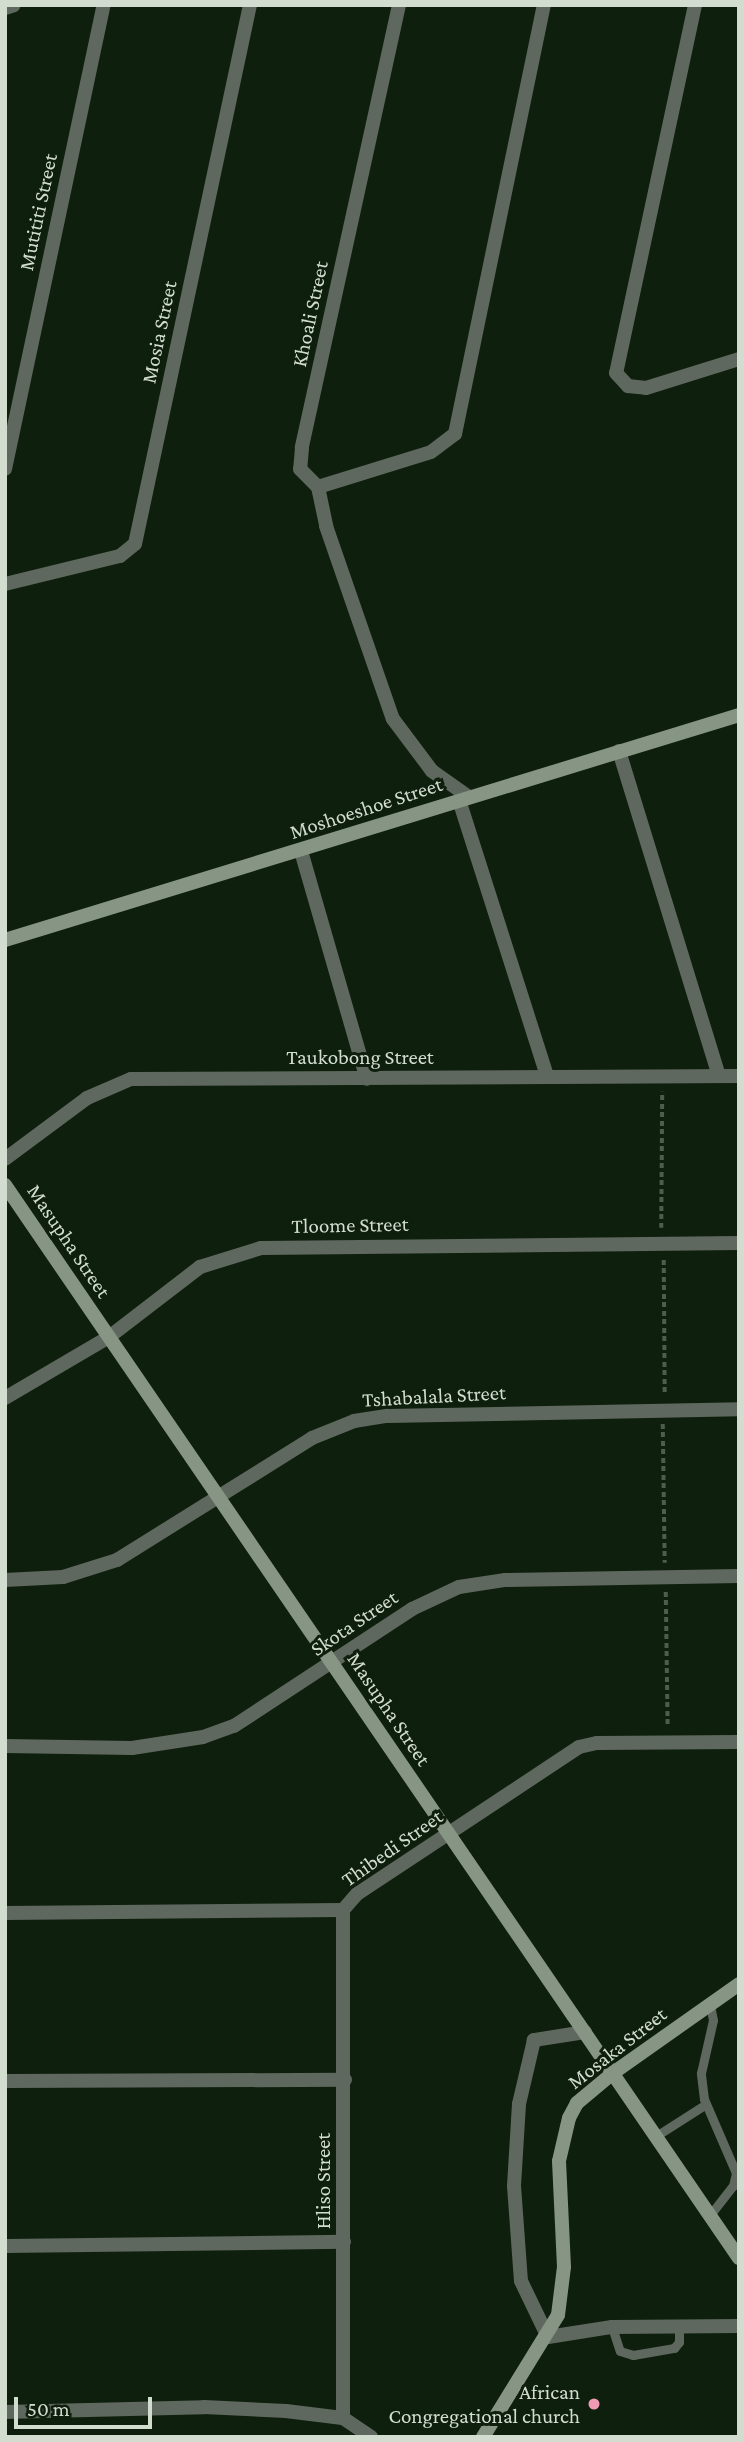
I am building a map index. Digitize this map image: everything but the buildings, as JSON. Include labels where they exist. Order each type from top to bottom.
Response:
[{"type":"street","points":[[5,8],[14,5]]},
{"type":"street","name":"Mutititi Street","points":[[5,469],[104,5]]},
{"type":"street","name":"Mosia Street","points":[[12,583],[120,556],[135,544],[250,5]]},
{"type":"street","name":"Khoali Street","points":[[318,486],[300,469],[302,447],[399,5]]},
{"type":"street","points":[[544,5],[451,441],[431,452],[318,486],[326,526],[393,719],[432,771],[464,799],[547,1076]]},
{"type":"street","points":[[695,5],[616,373],[635,388],[739,359]]},
{"type":"street","name":"Moshoeshoe Street","points":[[5,940],[739,715]]},
{"type":"street","points":[[619,751],[719,1076]]},
{"type":"street","points":[[301,850],[367,1079]]},
{"type":"street","name":"Taukobong Street","points":[[5,1159],[87,1098],[131,1079],[739,1076]]},
{"type":"street","name":"Masupha Street","points":[[5,1185],[739,2258]]},
{"type":"street","name":"Tloome Street","points":[[5,1398],[109,1337],[200,1268],[261,1248],[739,1243]]},
{"type":"street","name":"Tshabalala Street","points":[[5,1580],[86,1572],[117,1560],[312,1438],[354,1421],[387,1416],[739,1409]]},
{"type":"street","name":"Skota Street","points":[[5,1746],[132,1748],[203,1737],[234,1726],[333,1664],[412,1609],[459,1587],[517,1580],[739,1576]]},
{"type":"street","name":"Thibedi Street","points":[[5,1913],[343,1910],[357,1894],[579,1747],[597,1743],[739,1742]]},
{"type":"street","name":"Hliso Street","points":[[343,1910],[343,2418]]},
{"type":"street","name":"Mosaka Street","points":[[483,2437],[548,2337],[563,2295],[559,2161],[564,2132],[577,2103],[613,2073],[738,1987]]},
{"type":"street","points":[[585,2032],[534,2040],[519,2104],[514,2186],[521,2281],[548,2337],[612,2327],[739,2326]]},
{"type":"street","points":[[5,2081],[345,2080]]},
{"type":"street","points":[[5,2246],[344,2242]]},
{"type":"street","points":[[5,2412],[204,2407],[343,2418],[371,2437]]},
{"type":"lane","points":[[710,2004],[713,2020],[701,2073],[706,2104],[737,2169],[733,2186],[710,2215]]},
{"type":"lane","points":[[656,2136],[706,2104]]},
{"type":"lane","points":[[612,2327],[620,2351],[633,2355],[674,2348],[679,2342],[679,2325]]},
{"type":"place","name":"African Congregational church","points":[[594,2404]]}]
